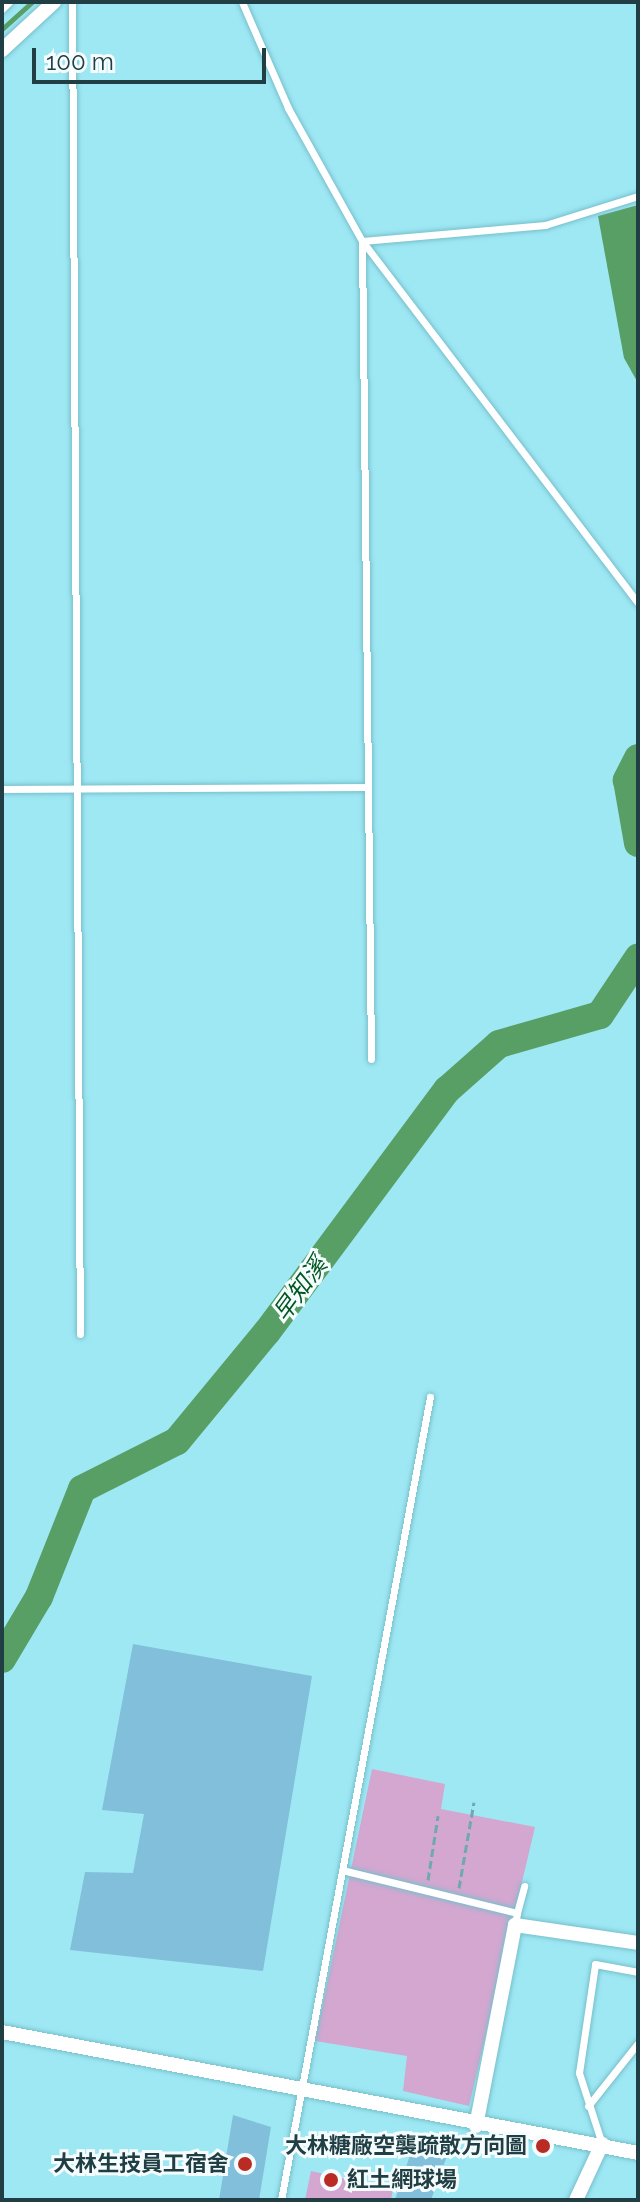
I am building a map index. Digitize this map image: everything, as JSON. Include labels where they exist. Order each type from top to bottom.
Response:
[{"type":"street","points":[[2,50],[54,2]]},
{"type":"street","points":[[476,2126],[516,1919],[638,1943]]},
{"type":"street","points":[[2,2032],[476,2126],[602,2144],[638,2153]]},
{"type":"street","points":[[576,2200],[602,2144]]},
{"type":"lane","points":[[2,9],[9,2]]},
{"type":"lane","points":[[72,2],[74,788],[80,1334]]},
{"type":"lane","points":[[242,2],[288,108],[362,241],[638,603]]},
{"type":"lane","points":[[362,241],[545,225],[638,196]]},
{"type":"lane","points":[[362,241],[364,787],[371,1059]]},
{"type":"lane","points":[[2,789],[364,787]]},
{"type":"lane","points":[[281,2200],[430,1397]]},
{"type":"lane","points":[[342,1870],[427,1888],[516,1919],[524,1886]]},
{"type":"lane","points":[[602,2144],[579,2073],[595,1964],[638,1972]]},
{"type":"lane","points":[[588,2106],[638,2043]]},
{"type":"path","points":[[457,1900],[474,1802]]},
{"type":"path","points":[[427,1888],[438,1816]]},
{"type":"shaded area","points":[[638,205],[638,383],[624,358],[598,216]]},
{"type":"shaded area","points":[[372,1769],[445,1784],[441,1809],[535,1827],[469,2106],[403,2091],[407,2056],[315,2041]]},
{"type":"shaded area","name":"紅土網球場","points":[[311,2171],[393,2189],[391,2200],[305,2200]]},
{"type":"building","points":[[133,1644],[312,1676],[263,1971],[70,1950],[85,1872],[133,1873],[144,1814],[102,1810]]},
{"type":"building","name":"大林生技員工宿舍","points":[[233,2115],[271,2127],[259,2200],[219,2200]]},
{"type":"building","points":[[414,2143],[447,2156],[431,2200],[395,2200]]},
{"type":"waterway","points":[[2,29],[32,2]]},
{"type":"waterway","name":"早知溪","points":[[638,758],[627,780],[638,843]]},
{"type":"waterway","name":"早知溪","points":[[2,1659],[39,1597],[82,1489],[177,1441],[267,1332],[447,1090],[499,1044],[600,1015],[638,958]]},
{"type":"place","name":"大林糖廠空襲疏散方向圖","points":[[543,2146]]},
{"type":"place","name":"大林生技員工宿舍","points":[[245,2164]]},
{"type":"place","name":"紅土網球場","points":[[331,2180]]}]
